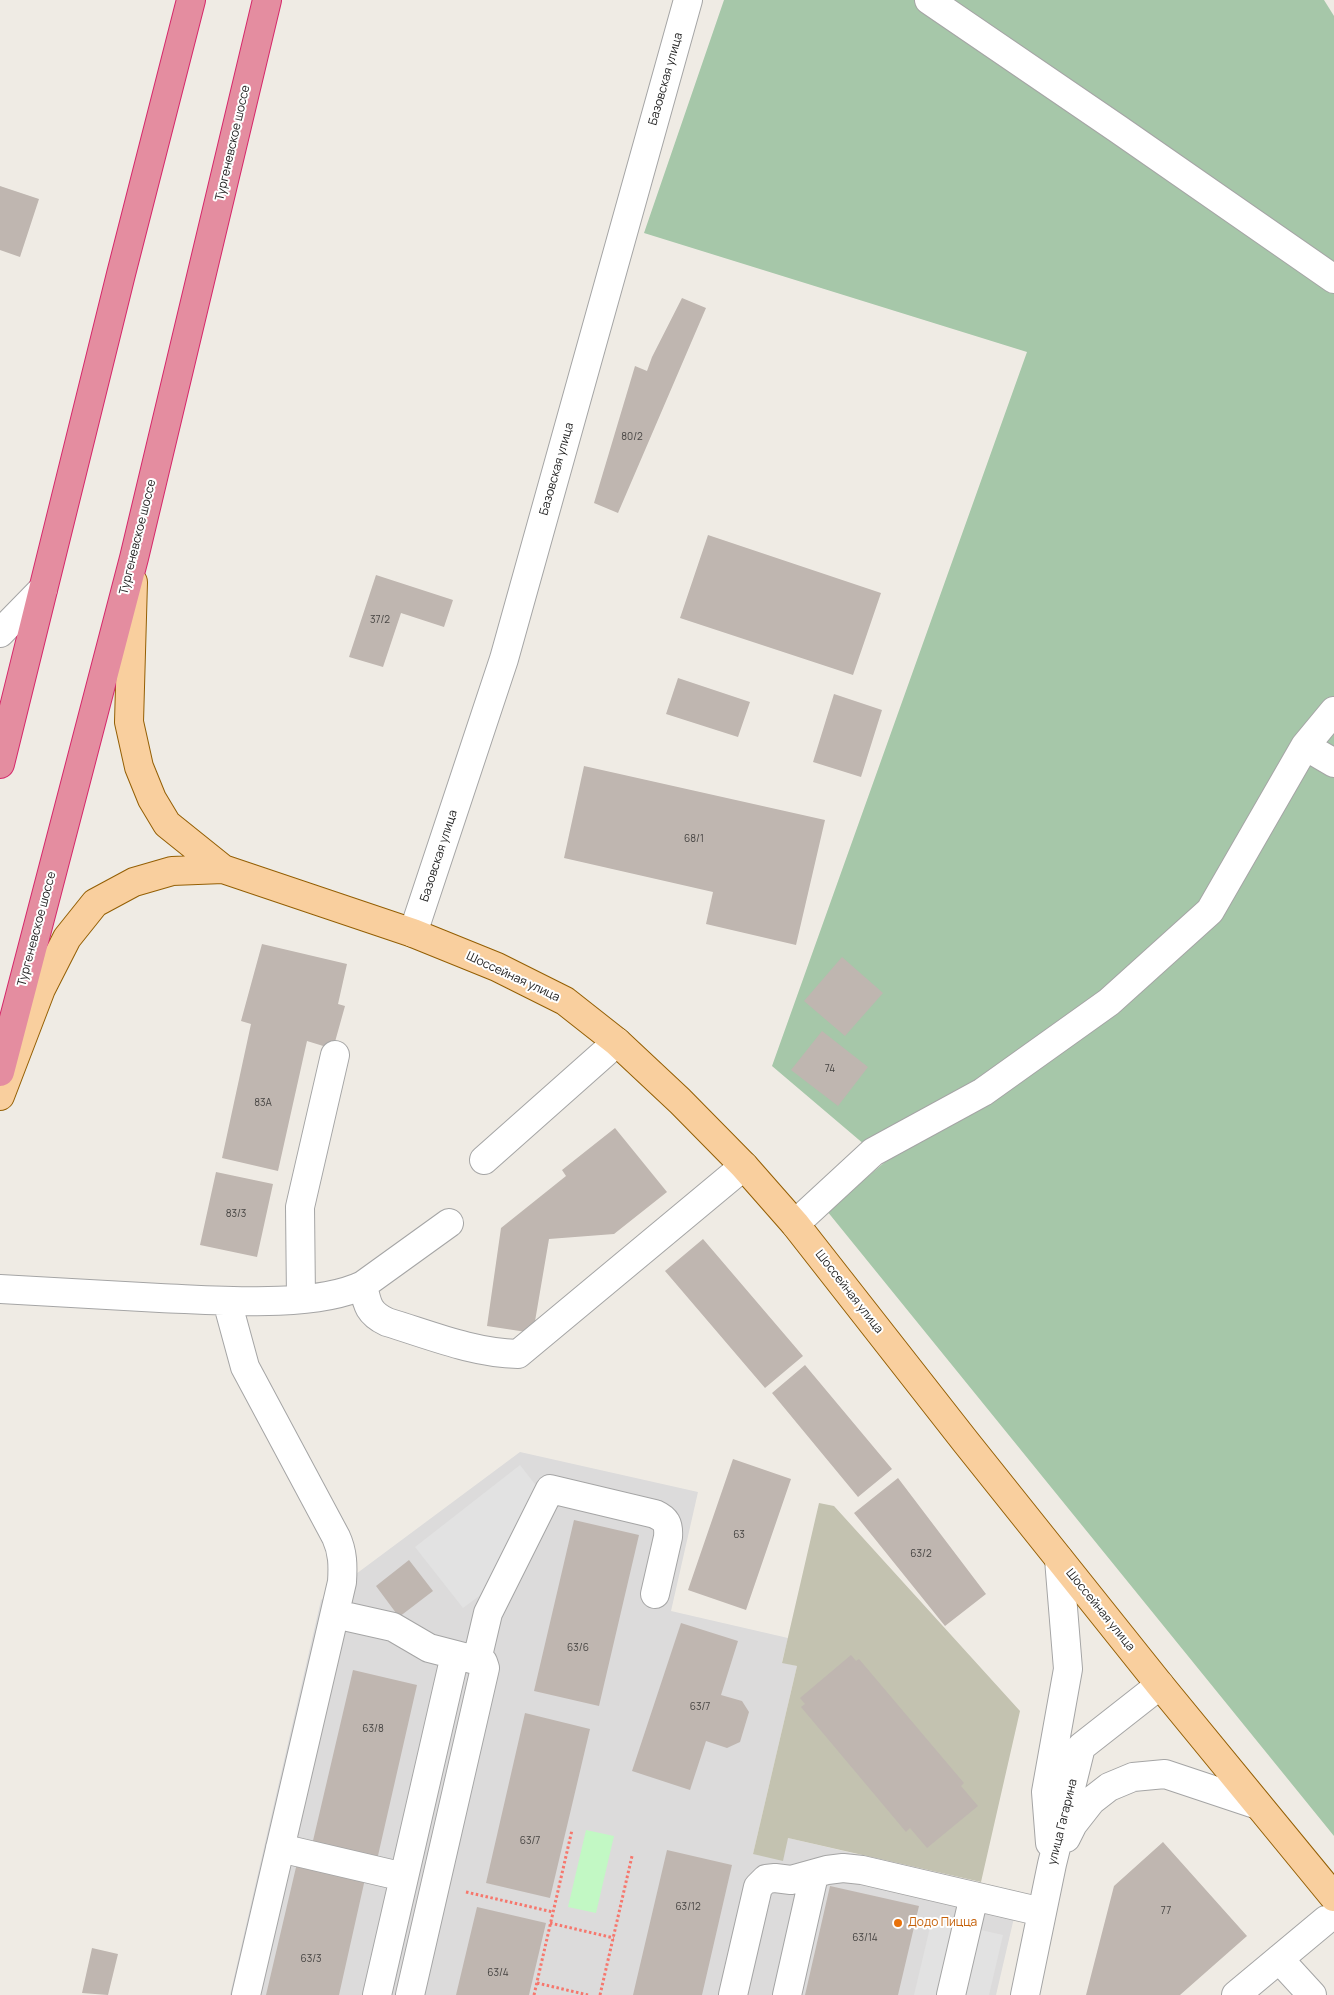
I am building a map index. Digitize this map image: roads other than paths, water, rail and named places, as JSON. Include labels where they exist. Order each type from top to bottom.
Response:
[{"type":"highway","points":[[0,764],[191,0]]},
{"type":"highway","name":"Тургеневское шоссе","points":[[0,1072],[134,558],[267,0]]},
{"type":"main road","points":[[134,558],[129,722],[139,767],[152,799],[167,824],[223,869]]},
{"type":"main road","points":[[0,1096],[41,989],[67,938],[95,903],[134,882],[172,871],[223,869]]},
{"type":"main road","name":"Шоссейная улица","points":[[223,869],[413,933],[498,967],[565,1001],[617,1042],[680,1101],[744,1166],[795,1224],[964,1441],[1258,1805],[1330,1909]]},
{"type":"street","name":"Базовская улица","points":[[413,933],[504,659],[688,0]]},
{"type":"street","points":[[929,0],[1334,279]]},
{"type":"street","points":[[0,632],[43,589]]},
{"type":"street","points":[[795,1224],[873,1152],[983,1092],[1109,1002],[1210,911],[1305,746],[1334,711]]},
{"type":"street","points":[[1305,746],[1334,763]]},
{"type":"street","points":[[484,1160],[617,1042]]},
{"type":"street","points":[[300,1299],[300,1207],[335,1055]]},
{"type":"street","points":[[363,1285],[367,1303],[375,1317],[465,1346],[498,1353],[518,1354],[744,1166]]},
{"type":"street","points":[[0,1290],[227,1301],[300,1299],[349,1291],[363,1285],[449,1223]]},
{"type":"street","points":[[227,1301],[245,1367],[341,1549],[342,1582],[246,1995]]},
{"type":"street","points":[[377,1995],[404,1877],[466,1657],[550,1489],[655,1514],[664,1518],[669,1527],[668,1537],[655,1594]]},
{"type":"street","points":[[1052,1864],[1046,1792],[1068,1669],[1059,1559]]},
{"type":"street","points":[[335,1614],[393,1627],[429,1648],[483,1662],[485,1674],[410,1995]]},
{"type":"street","name":"улица Гагарина","points":[[1025,1995],[1052,1864],[1081,1747],[1160,1685]]},
{"type":"street","points":[[1052,1864],[1073,1824],[1091,1801],[1109,1787],[1133,1777],[1166,1774],[1258,1805]]},
{"type":"street","points":[[280,1848],[404,1877]]},
{"type":"street","points":[[734,1995],[758,1887],[766,1879],[791,1880],[827,1870],[843,1868],[862,1870],[1042,1912]]},
{"type":"street","points":[[787,1995],[814,1875]]},
{"type":"street","points":[[951,1995],[974,1896]]},
{"type":"street","points":[[1236,1995],[1279,1959],[1330,1909]]},
{"type":"street","points":[[1279,1959],[1312,1995]]},
{"type":"place","name":"Додо Пицца","points":[[898,1923]]}]
